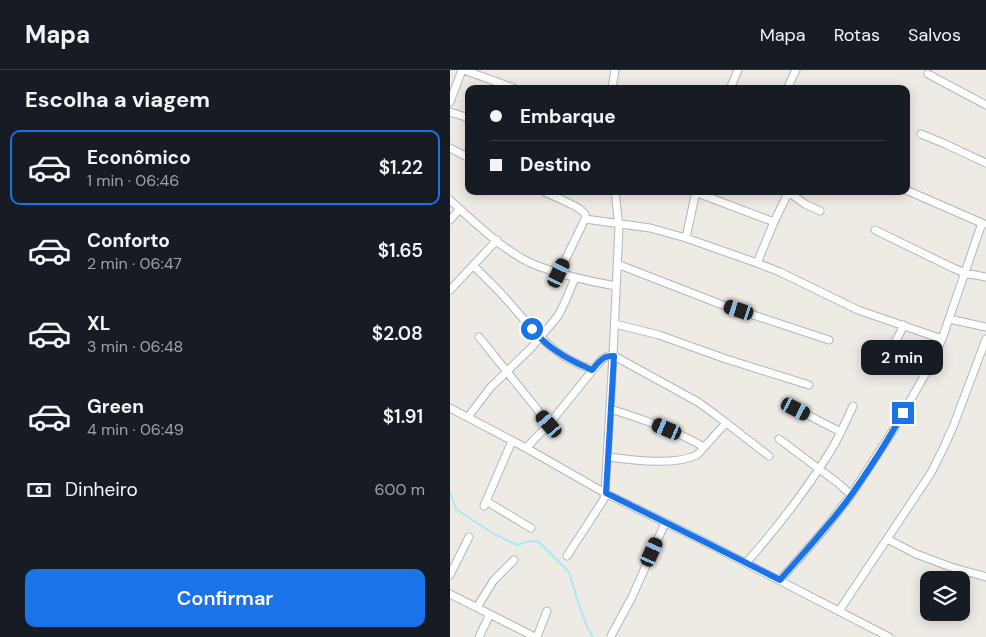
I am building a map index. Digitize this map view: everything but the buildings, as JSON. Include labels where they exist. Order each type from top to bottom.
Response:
[{"type":"street","points":[[451,98],[463,70],[505,85]]},
{"type":"street","points":[[614,70],[615,85]]},
{"type":"street","points":[[732,85],[738,70]]},
{"type":"street","points":[[789,85],[796,70]]},
{"type":"street","points":[[928,74],[986,105]]},
{"type":"street","points":[[450,112],[465,117]]},
{"type":"street","points":[[921,134],[986,163]]},
{"type":"street","points":[[450,148],[465,156]]},
{"type":"street","points":[[780,580],[824,530],[851,495],[894,429],[931,364],[942,339],[964,272],[984,223],[910,192]]},
{"type":"street","points":[[550,195],[584,214],[584,219],[559,273]]},
{"type":"street","points":[[567,556],[606,493],[617,264],[618,224],[615,195]]},
{"type":"street","points":[[686,238],[694,195]]},
{"type":"street","points":[[703,195],[774,222]]},
{"type":"street","points":[[757,262],[787,195]]},
{"type":"street","points":[[792,195],[820,211]]},
{"type":"street","points":[[450,200],[497,240],[532,264],[575,278],[616,286]]},
{"type":"street","points":[[450,220],[460,209]]},
{"type":"street","points":[[584,219],[650,228],[686,238],[757,262],[878,318],[942,339]]},
{"type":"street","points":[[875,230],[953,268],[986,277]]},
{"type":"street","points":[[450,290],[497,240]]},
{"type":"street","points":[[617,264],[720,304],[829,340]]},
{"type":"street","points":[[473,265],[504,296],[539,338],[557,352],[592,370]]},
{"type":"street","points":[[468,417],[490,388],[521,358],[558,316],[566,302],[575,278]]},
{"type":"street","points":[[948,319],[986,327]]},
{"type":"street","points":[[615,324],[659,335],[726,359],[809,385]]},
{"type":"street","points":[[885,362],[904,326]]},
{"type":"street","points":[[479,337],[549,424]]},
{"type":"street","points":[[839,610],[931,473],[943,449],[986,339]]},
{"type":"street","points":[[526,448],[549,424],[592,370],[604,358],[614,356],[690,397],[768,456]]},
{"type":"street","points":[[746,563],[802,494],[828,456],[853,406]]},
{"type":"street","points":[[450,408],[606,493],[889,637]]},
{"type":"street","points":[[610,409],[653,423],[704,447]]},
{"type":"street","points":[[796,409],[841,432]]},
{"type":"street","points":[[607,457],[640,461],[685,459],[697,455],[726,423]]},
{"type":"street","points":[[779,439],[819,468],[851,495]]},
{"type":"street","points":[[512,441],[485,503],[531,528]]},
{"type":"street","points":[[611,636],[632,597],[665,523]]},
{"type":"street","points":[[450,575],[469,537]]},
{"type":"street","points":[[887,539],[916,554],[950,567],[986,577]]},
{"type":"street","points":[[477,607],[494,580],[514,560]]},
{"type":"street","points":[[450,594],[536,637],[547,611]]},
{"type":"street","points":[[478,637],[490,614]]},
{"type":"waterway","points":[[450,492],[456,509],[494,534],[517,545],[530,541],[539,542],[569,572],[578,602],[593,637]]},
{"type":"route","points":[[532,329],[548,346],[592,370],[604,358],[614,356],[606,493],[780,580],[824,530],[851,495],[903,413]]}]
